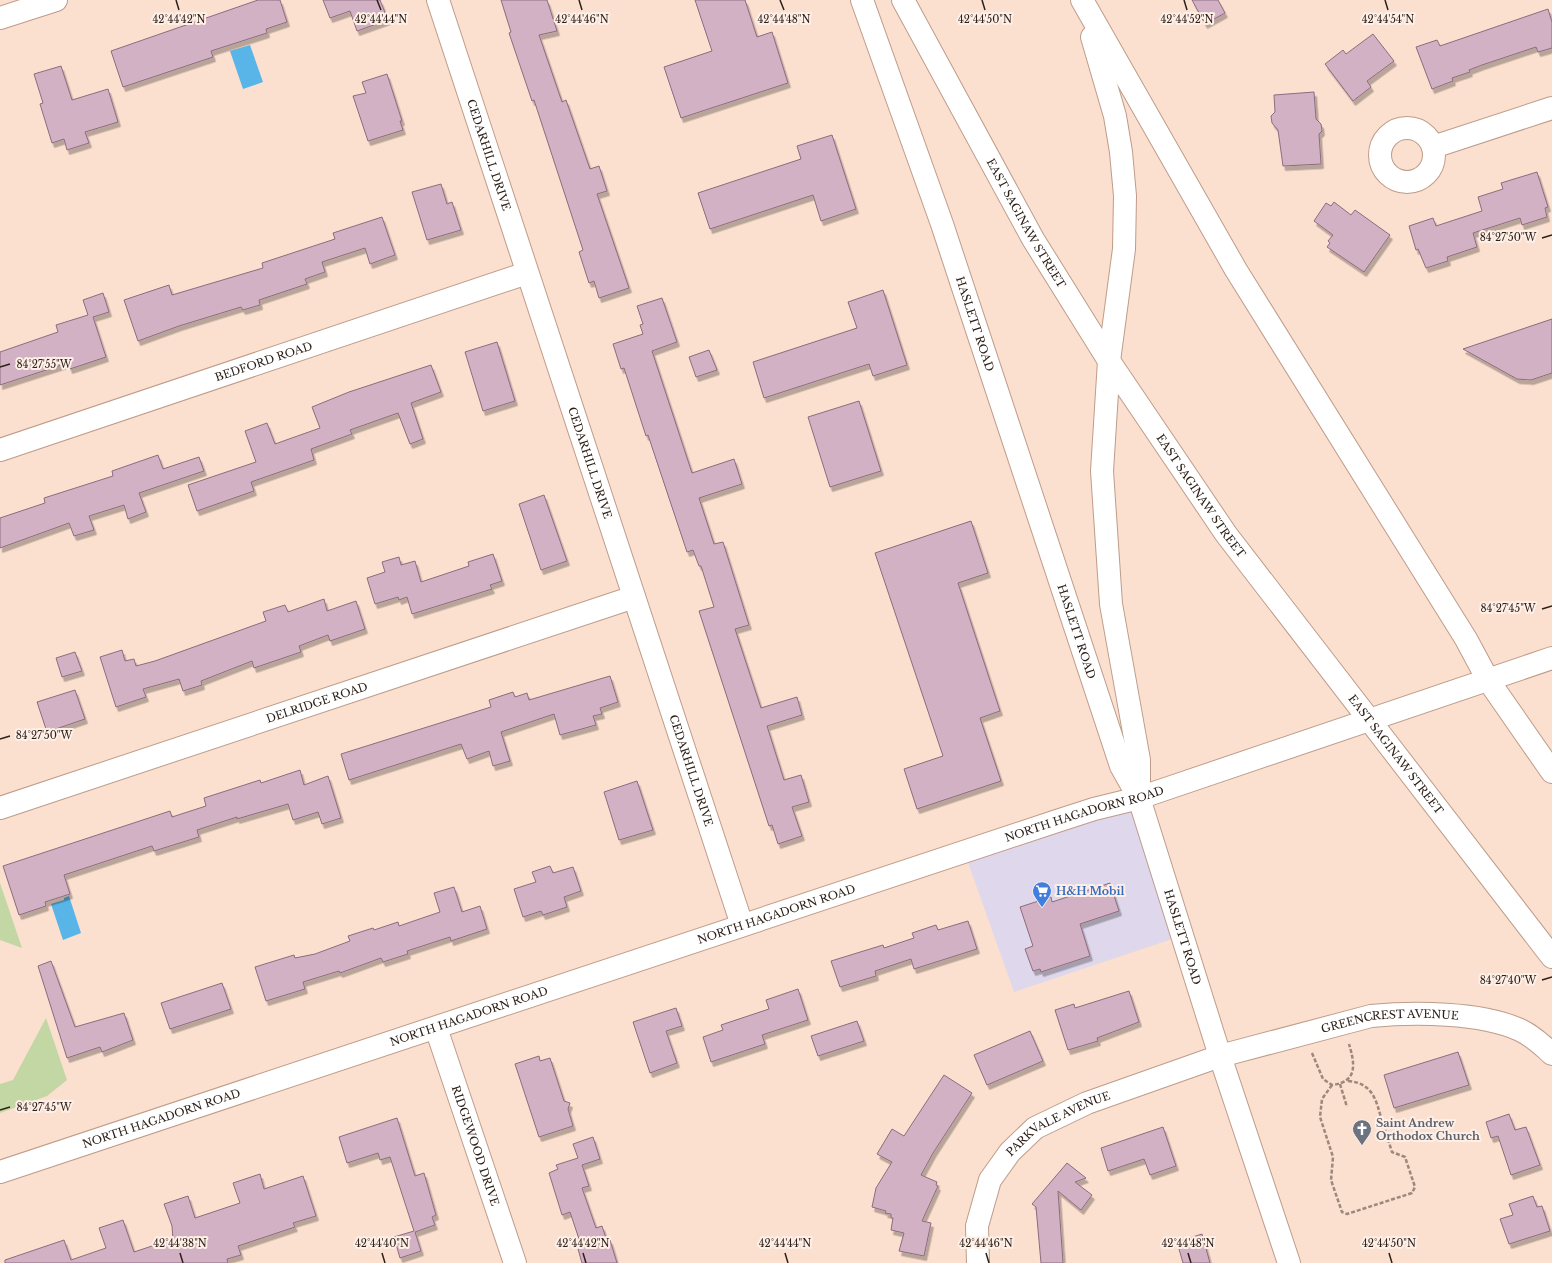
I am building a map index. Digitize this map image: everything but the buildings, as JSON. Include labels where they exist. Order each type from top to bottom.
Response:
[{"type":"street","points":[[0,18],[56,0]]},
{"type":"street","name":"CEDARHILL DRIVE","points":[[438,0],[742,925]]},
{"type":"street","name":"HASLETT ROAD","points":[[862,0],[942,224],[1121,766],[1139,798],[1220,1056],[1289,1263]]},
{"type":"street","name":"EAST SAGINAW STREET","points":[[903,0],[1032,239],[1109,361],[1226,534],[1552,957]]},
{"type":"street","points":[[1078,0],[1098,51],[1115,116],[1121,152],[1125,196],[1124,249],[1109,361],[1102,471],[1107,560],[1118,647],[1139,760],[1139,798]]},
{"type":"street","points":[[1082,0],[1236,270],[1466,639],[1488,680],[1552,772]]},
{"type":"street","points":[[1433,147],[1552,108]]},
{"type":"street","name":"BEDFORD ROAD","points":[[0,450],[527,273]]},
{"type":"street","name":"DELRIDGE ROAD","points":[[0,808],[634,597]]},
{"type":"street","name":"NORTH HAGADORN ROAD","points":[[0,1172],[1094,809],[1139,798],[1552,658]]},
{"type":"street","name":"GREENCREST AVENUE","points":[[1220,1056],[1371,1016],[1414,1013],[1476,1018],[1504,1024],[1520,1030],[1536,1039],[1552,1054]]},
{"type":"street","name":"RIDGEWOOD DRIVE","points":[[436,1028],[515,1263]]},
{"type":"street","name":"PARKVALE AVENUE","points":[[978,1263],[976,1226],[990,1180],[1010,1152],[1035,1128],[1087,1103],[1220,1056]]},
{"type":"path","points":[[1307,1033],[1319,1072],[1327,1083],[1332,1085],[1340,1084],[1347,1081],[1352,1075],[1353,1064],[1344,1023]]},
{"type":"path","points":[[1347,1081],[1357,1082],[1371,1092],[1375,1099],[1382,1121]]},
{"type":"path","points":[[1340,1084],[1347,1107]]},
{"type":"path","points":[[1332,1085],[1322,1099],[1320,1117],[1333,1157],[1331,1180],[1342,1212],[1347,1214],[1412,1193],[1415,1187],[1405,1157],[1392,1152],[1385,1130]]},
{"type":"shaded area","points":[[1129,803],[1175,938],[1014,992],[966,857]]},
{"type":"green space","points":[[0,883],[22,948],[0,940]]},
{"type":"green space","points":[[46,1018],[67,1080],[47,1096],[0,1113],[0,1084],[13,1080]]},
{"type":"water","points":[[250,45],[263,82],[243,89],[230,51]]},
{"type":"water","points":[[69,896],[81,933],[63,940],[51,904],[64,900],[64,898]]},
{"type":"place","name":"H&H Mobil","points":[[1042,908]]},
{"type":"place","name":"Saint Andrew Orthodox Church","points":[[1362,1146]]}]
